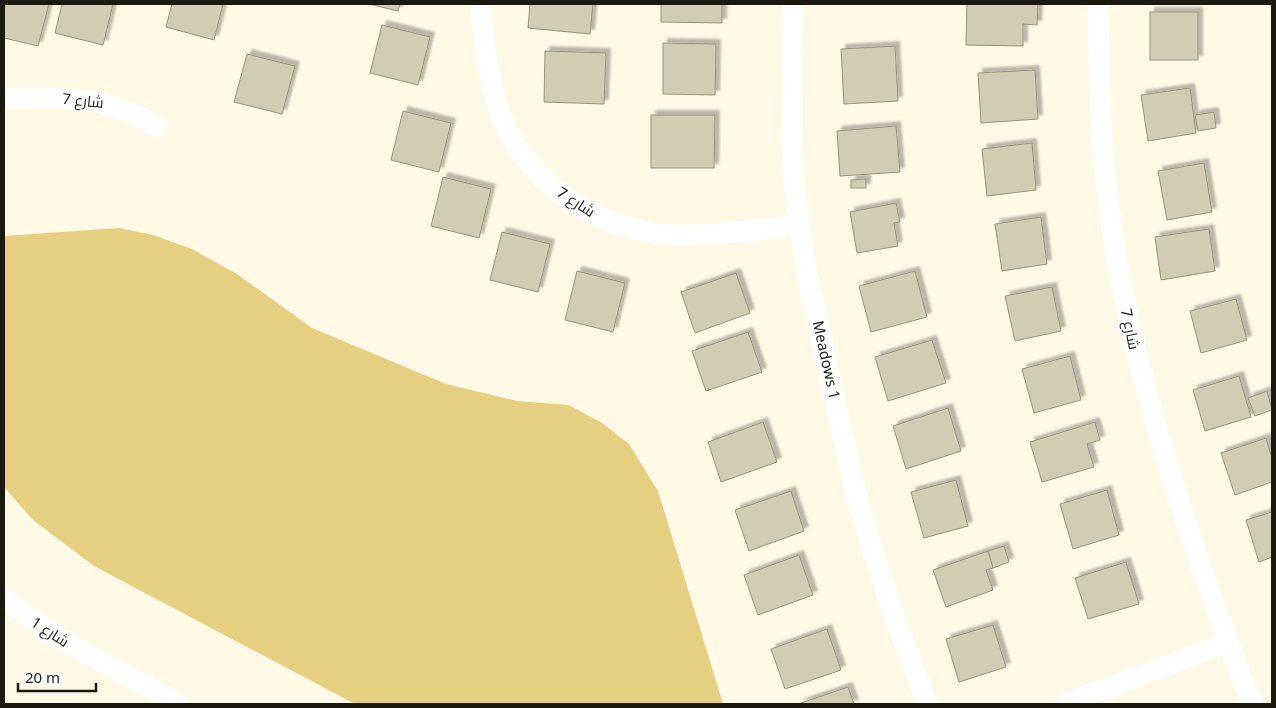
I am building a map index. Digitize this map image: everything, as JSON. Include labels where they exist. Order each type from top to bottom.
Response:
[{"type":"street","name":"شارع 7","points":[[480,4],[488,65],[496,102],[511,136],[532,167],[558,193],[589,213],[624,227],[661,234],[799,226]]},
{"type":"street","name":"Meadows 1","points":[[793,4],[792,139],[799,226],[815,316],[857,499],[884,584],[927,704]]},
{"type":"street","name":"شارع 7","points":[[1098,4],[1100,106],[1106,180],[1116,262],[1128,325],[1162,450],[1226,643],[1253,704]]},
{"type":"street","name":"شارع 7","points":[[4,99],[92,100],[126,110],[157,127]]},
{"type":"street","name":"شارع 1","points":[[4,599],[61,639],[178,704]]},
{"type":"street","points":[[1065,704],[1226,643]]},
{"type":"shaded area","points":[[119,228],[153,235],[192,249],[237,274],[312,328],[446,384],[517,401],[569,405],[602,423],[629,444],[658,491],[723,704],[355,704],[94,566],[33,520],[4,487],[4,236]]},
{"type":"building","points":[[4,4],[49,4],[38,46],[4,38]]},
{"type":"building","points":[[62,4],[113,4],[103,45],[55,33]]},
{"type":"building","points":[[172,4],[223,4],[214,40],[166,27]]},
{"type":"building","points":[[369,4],[400,4],[398,11]]},
{"type":"building","points":[[530,4],[593,4],[590,34],[528,28]]},
{"type":"building","points":[[661,4],[722,4],[722,23],[661,22]]},
{"type":"building","points":[[967,4],[1038,4],[1037,25],[1023,24],[1023,46],[966,45]]},
{"type":"building","points":[[1150,12],[1198,12],[1198,60],[1150,60]]},
{"type":"building","points":[[382,25],[430,37],[418,85],[370,73]]},
{"type":"building","points":[[663,43],[716,44],[715,95],[663,94]]},
{"type":"building","points":[[895,46],[898,101],[844,104],[841,49]]},
{"type":"building","points":[[545,51],[606,53],[604,104],[544,102]]},
{"type":"building","points":[[247,54],[295,66],[282,114],[234,102]]},
{"type":"building","points":[[1035,70],[1038,119],[981,123],[978,73]]},
{"type":"building","points":[[1190,88],[1196,133],[1148,141],[1141,95]]},
{"type":"building","points":[[403,111],[451,123],[439,172],[391,160]]},
{"type":"building","points":[[1214,112],[1216,128],[1198,131],[1195,115]]},
{"type":"building","points":[[651,115],[715,115],[714,168],[651,168]]},
{"type":"building","points":[[896,126],[900,172],[840,176],[837,131]]},
{"type":"building","points":[[1032,143],[1036,190],[987,196],[982,149]]},
{"type":"building","points":[[1204,163],[1212,212],[1167,220],[1158,171]]},
{"type":"building","points":[[443,177],[491,189],[479,238],[431,226]]},
{"type":"building","points":[[866,179],[866,188],[851,188],[851,180]]},
{"type":"building","points":[[896,203],[900,222],[894,223],[898,246],[857,253],[850,212]]},
{"type":"building","points":[[1041,217],[1047,264],[1002,271],[995,224]]},
{"type":"building","points":[[1209,229],[1215,271],[1161,280],[1155,237]]},
{"type":"building","points":[[502,232],[550,244],[538,292],[490,280]]},
{"type":"building","points":[[577,271],[625,283],[613,332],[565,320]]},
{"type":"building","points":[[915,271],[927,317],[871,332],[859,286]]},
{"type":"building","points":[[736,273],[750,313],[695,333],[681,292]]},
{"type":"building","points":[[1052,287],[1061,331],[1015,341],[1005,296]]},
{"type":"building","points":[[1236,299],[1247,340],[1201,353],[1190,311]]},
{"type":"building","points":[[748,332],[762,372],[706,391],[692,351]]},
{"type":"building","points":[[932,340],[946,383],[888,401],[875,357]]},
{"type":"building","points":[[1070,356],[1081,400],[1034,413],[1022,369]]},
{"type":"building","points":[[1239,376],[1251,417],[1205,431],[1193,390]]},
{"type":"building","points":[[1267,391],[1272,410],[1255,416],[1248,398]]},
{"type":"building","points":[[948,408],[961,451],[906,469],[893,426]]},
{"type":"building","points":[[763,422],[777,462],[721,482],[708,442]]},
{"type":"building","points":[[1095,422],[1100,440],[1087,444],[1094,467],[1042,482],[1030,442]]},
{"type":"building","points":[[1266,438],[1272,458],[1272,482],[1235,495],[1221,453]]},
{"type":"building","points":[[956,480],[968,526],[924,538],[911,492]]},
{"type":"building","points":[[1107,490],[1119,535],[1073,549],[1060,504]]},
{"type":"building","points":[[791,491],[804,531],[749,551],[735,510]]},
{"type":"building","points":[[1272,512],[1272,557],[1259,562],[1246,520]]},
{"type":"building","points":[[1004,546],[1009,562],[993,568],[988,551]]},
{"type":"building","points":[[988,551],[993,568],[986,570],[993,590],[946,607],[933,570]]},
{"type":"building","points":[[799,555],[813,595],[758,615],[744,575]]},
{"type":"building","points":[[1126,562],[1139,604],[1088,619],[1075,578]]},
{"type":"building","points":[[993,625],[1006,667],[959,682],[946,639]]},
{"type":"building","points":[[827,629],[841,670],[785,689],[771,649]]},
{"type":"building","points":[[848,687],[854,704],[798,704]]}]
